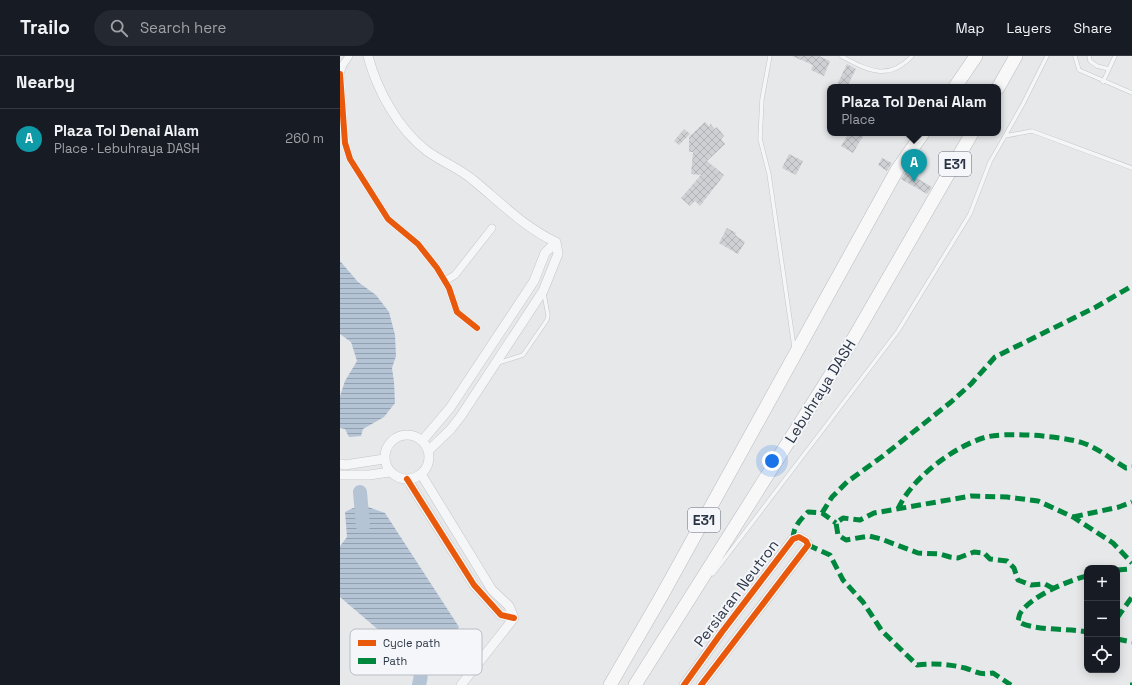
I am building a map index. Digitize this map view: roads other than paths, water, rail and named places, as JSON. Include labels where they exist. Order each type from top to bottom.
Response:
[{"type":"highway","points":[[956,84],[976,56]]},
{"type":"highway","points":[[1000,84],[1016,56]]},
{"type":"highway","name":"E31","points":[[610,685],[897,170],[921,136]]},
{"type":"highway","name":"Lebuhraya DASH","points":[[636,685],[665,636],[852,341],[970,136]]},
{"type":"street","points":[[349,56],[343,65],[340,74],[346,142],[350,159],[388,219],[427,254],[445,281],[457,312],[477,328]]},
{"type":"street","points":[[368,56],[376,78],[387,100],[403,128],[415,141],[428,152],[466,174],[541,235],[556,242]]},
{"type":"street","points":[[445,281],[455,275],[492,228]]},
{"type":"street","points":[[428,451],[450,430],[461,416],[543,291],[558,254],[556,242]]},
{"type":"street","points":[[422,441],[450,408],[534,281],[545,253],[556,242]]},
{"type":"street","points":[[401,436],[416,436],[422,441],[428,451],[429,461],[421,474],[407,479],[395,476],[390,472],[384,459],[388,444],[401,436]]},
{"type":"street","points":[[340,464],[345,465],[384,459]]},
{"type":"street","points":[[340,475],[369,475],[390,472]]},
{"type":"street","points":[[421,474],[492,590],[509,606],[514,618]]},
{"type":"street","points":[[407,479],[474,586],[501,615],[514,618]]},
{"type":"street","name":"Persiaran Neutron","points":[[684,685],[722,632],[793,539],[799,538],[806,541],[808,545],[701,685]]},
{"type":"street","points":[[482,658],[514,618]]},
{"type":"street","points":[[461,685],[469,675]]},
{"type":"lane","points":[[770,56],[762,99],[760,139],[768,174],[795,354]]},
{"type":"lane","points":[[841,56],[870,71],[881,72],[906,62],[912,56]]},
{"type":"lane","points":[[665,636],[898,332],[970,214],[990,162],[1023,104],[1047,56]]},
{"type":"lane","points":[[1075,56],[1079,70],[1103,82],[1132,93]]},
{"type":"lane","points":[[1089,56],[1090,61],[1097,66],[1109,69]]},
{"type":"lane","points":[[1103,82],[1115,56]]},
{"type":"lane","points":[[1005,136],[1032,131],[1132,168]]},
{"type":"lane","points":[[496,363],[524,355],[543,326],[548,315],[543,291]]},
{"type":"water","points":[[340,261],[358,282],[376,295],[389,312],[395,335],[396,356],[392,368],[395,403],[384,417],[363,429],[361,436],[349,437],[345,429],[340,428],[340,396],[345,381],[357,361],[351,342],[340,334]]},
{"type":"water","points":[[368,507],[385,513],[459,627],[458,629],[377,629],[340,597],[340,546],[347,537],[345,512],[353,508]]},
{"type":"waterway","points":[[360,492],[363,526]]},
{"type":"waterway","points":[[419,685],[421,675]]},
{"type":"place","name":"Plaza Tol Denai Alam","points":[[914,182]]}]
